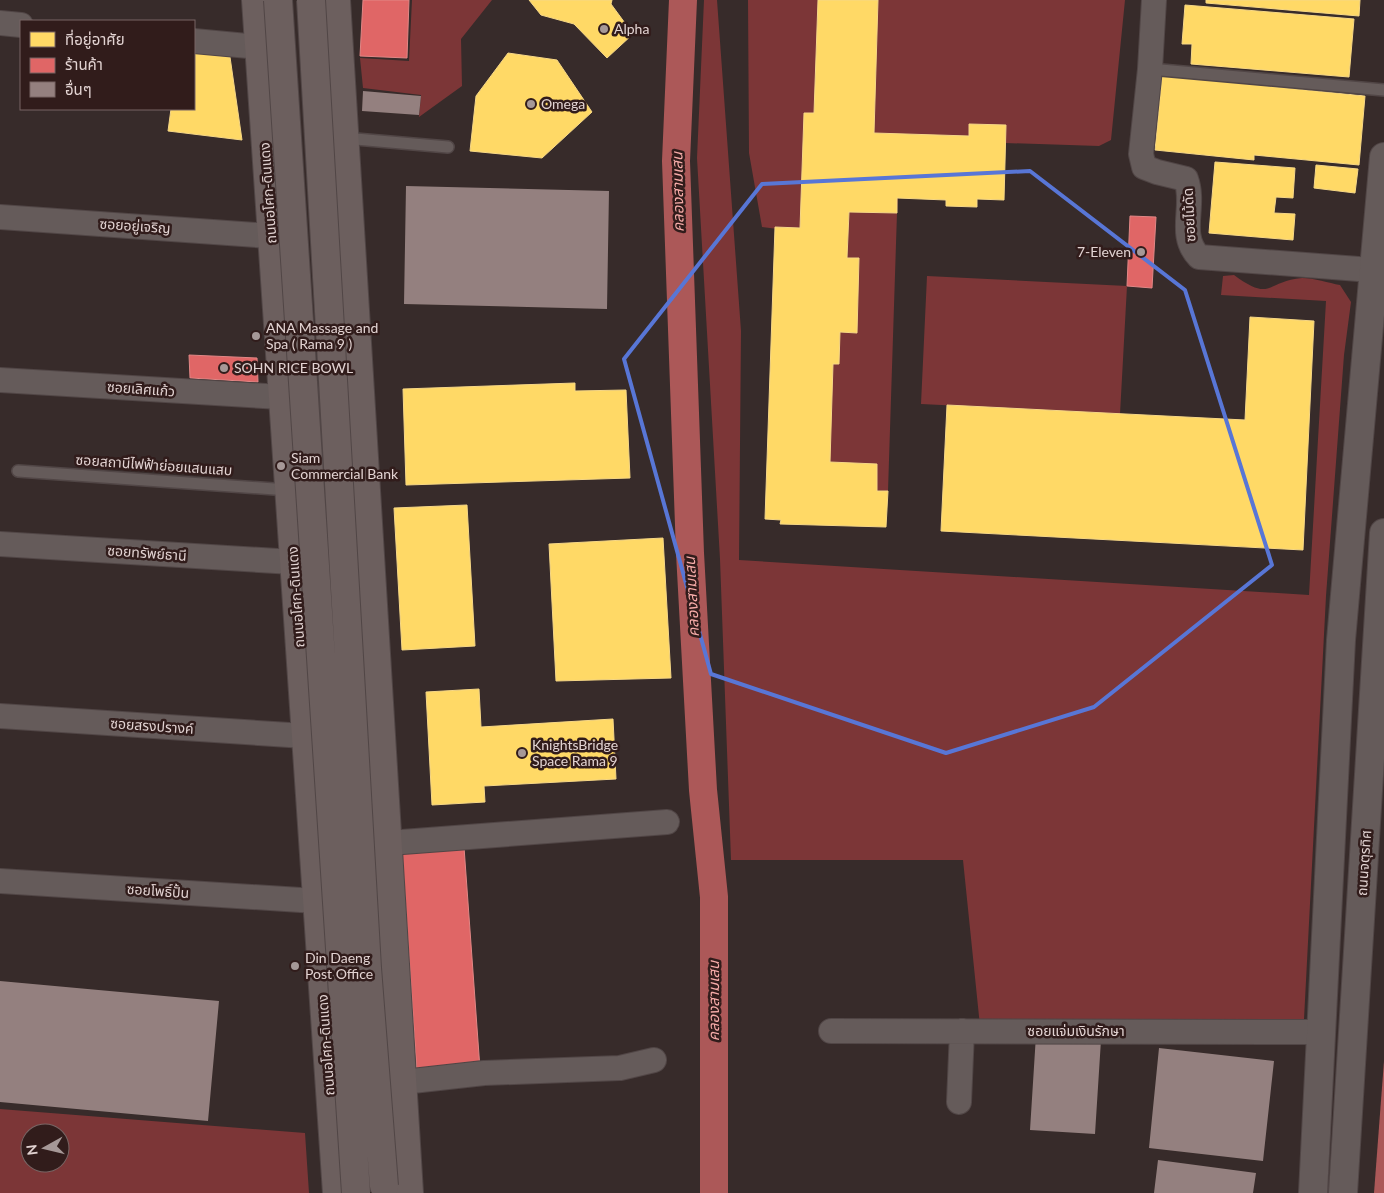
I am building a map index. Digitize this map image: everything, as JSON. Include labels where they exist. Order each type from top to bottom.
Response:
[{"type":"main road","name":"ถนนอโศก-ดินแดง","points":[[256,0],[270,236],[337,1193]]},
{"type":"main road","name":"ถนนอโศก-ดินแดง","points":[[278,0],[356,1193]]},
{"type":"main road","points":[[311,0],[366,948],[393,1190]]},
{"type":"main road","points":[[336,0],[403,1082],[393,1190]]},
{"type":"main road","points":[[1313,1193],[1342,640],[1372,270],[1384,157]]},
{"type":"main road","points":[[278,330],[355,328]]},
{"type":"main road","points":[[289,496],[366,500]]},
{"type":"main road","name":"ถนนจตุรทิศ","points":[[1343,1193],[1384,533]]},
{"type":"street","name":"ซอยไม้ดัด","points":[[1154,0],[1150,68],[1141,154],[1144,167],[1186,179],[1191,191],[1188,227],[1190,247],[1200,257],[1372,270]]},
{"type":"street","points":[[0,23],[20,25]]},
{"type":"street","points":[[195,41],[259,47]]},
{"type":"street","name":"ซอยอยู่เจริญ","points":[[0,217],[270,236]]},
{"type":"street","name":"ซอยเลิศแก้ว","points":[[0,380],[281,397]]},
{"type":"street","name":"ซอยทรัพย์ธานี","points":[[0,544],[293,562]]},
{"type":"street","name":"ซอยสรงปรางค์","points":[[0,716],[304,736]]},
{"type":"street","points":[[389,843],[667,822]]},
{"type":"street","name":"ซอยโพธิ์ปั้น","points":[[0,881],[316,901]]},
{"type":"street","name":"ซอยแจ่มเงินรักษา","points":[[831,1031],[1321,1032]]},
{"type":"street","points":[[960,1102],[962,1031]]},
{"type":"street","points":[[403,1082],[484,1073],[620,1068],[654,1060]]},
{"type":"lane","points":[[1150,68],[1384,90]]},
{"type":"lane","points":[[344,138],[448,147]]},
{"type":"lane","name":"ซอยสถานีไฟฟ้าย่อยแสนแสบ","points":[[18,471],[289,496]]},
{"type":"highlighted area","points":[[1030,171],[1185,290],[1272,565],[1094,707],[946,753],[711,674],[624,359],[762,184]]},
{"type":"shaded area","points":[[412,0],[492,0],[461,39],[462,86],[419,117],[421,95],[363,88],[360,58],[409,61]]},
{"type":"shaded area","points":[[704,0],[717,0],[741,331],[739,560],[1309,595],[1326,301],[1221,295],[1223,276],[1234,275],[1256,288],[1263,289],[1290,280],[1302,278],[1316,280],[1340,285],[1351,302],[1344,355],[1326,596],[1304,1019],[980,1026],[963,860],[731,860],[720,559],[697,158]]},
{"type":"shaded area","points":[[748,0],[830,0],[817,234],[762,227],[749,153]]},
{"type":"shaded area","points":[[878,0],[1125,0],[1111,140],[1099,146],[1005,143],[902,134],[897,213],[888,491],[821,489],[819,366],[847,258],[849,212]]},
{"type":"shaded area","points":[[927,276],[1127,286],[1120,414],[921,404]]},
{"type":"shaded area","points":[[1384,1061],[1384,1193],[1374,1193]]},
{"type":"shaded area","points":[[0,1109],[305,1133],[309,1193],[0,1193]]},
{"type":"building: ที่อยู่อาศัย","name":"Alpha","points":[[529,0],[612,0],[611,4],[633,34],[607,58],[574,24],[541,15]]},
{"type":"building: ที่อยู่อาศัย","points":[[818,0],[878,0],[874,133],[969,136],[969,124],[1006,125],[1004,200],[977,199],[977,207],[946,206],[946,200],[897,198],[897,213],[849,212],[847,258],[859,258],[857,333],[840,332],[839,364],[833,364],[830,462],[877,464],[877,491],[888,491],[886,527],[780,524],[781,520],[765,519],[775,227],[800,228],[804,113],[814,113]]},
{"type":"building: ที่อยู่อาศัย","points":[[1206,0],[1360,0],[1359,16],[1206,3]]},
{"type":"building: ที่อยู่อาศัย","points":[[1185,5],[1354,19],[1349,77],[1191,64],[1192,44],[1182,44]]},
{"type":"building: ที่อยู่อาศัย","points":[[195,53],[230,57],[242,140],[168,131],[171,110],[195,110]]},
{"type":"building: ที่อยู่อาศัย","name":"Omega","points":[[508,53],[557,60],[592,112],[542,158],[470,151],[476,96]]},
{"type":"building: ที่อยู่อาศัย","points":[[1162,75],[1365,96],[1359,165],[1254,155],[1254,160],[1155,150]]},
{"type":"building: ที่อยู่อาศัย","points":[[1215,162],[1295,168],[1293,198],[1276,197],[1274,213],[1295,214],[1293,240],[1209,233]]},
{"type":"building: ที่อยู่อาศัย","points":[[1316,165],[1358,169],[1355,193],[1314,188]]},
{"type":"building: ที่อยู่อาศัย","points":[[1250,317],[1314,321],[1303,550],[941,531],[947,405],[1245,420]]},
{"type":"building: ที่อยู่อาศัย","points":[[575,383],[575,391],[626,390],[630,478],[406,485],[403,389]]},
{"type":"building: ที่อยู่อาศัย","points":[[467,505],[475,646],[402,650],[394,508]]},
{"type":"building: ที่อยู่อาศัย","points":[[663,538],[671,678],[556,681],[549,544]]},
{"type":"building: ที่อยู่อาศัย","name":"KnightsBridge Space Rama 9","points":[[479,689],[481,727],[613,719],[616,779],[484,786],[485,802],[432,805],[426,692]]},
{"type":"building: ร้านค้า","points":[[363,0],[409,0],[407,58],[360,56]]},
{"type":"building: ร้านค้า","name":"7-Eleven","points":[[1130,216],[1156,217],[1152,288],[1127,286]]},
{"type":"building: ร้านค้า","name":"SOHN RICE BOWL","points":[[189,355],[257,358],[258,382],[190,378]]},
{"type":"building: ร้านค้า","points":[[464,847],[480,1069],[417,1074],[402,852]]},
{"type":"building: อื่นๆ","points":[[363,91],[421,96],[419,115],[362,111]]},
{"type":"building: อื่นๆ","points":[[406,186],[609,191],[607,309],[404,304]]},
{"type":"building: อื่นๆ","points":[[0,981],[219,1001],[208,1121],[0,1102]]},
{"type":"building: อื่นๆ","points":[[1036,1035],[1101,1040],[1095,1134],[1030,1130]]},
{"type":"building: อื่นๆ","points":[[1159,1048],[1274,1061],[1263,1161],[1149,1148]]},
{"type":"building: อื่นๆ","points":[[1158,1160],[1256,1173],[1253,1193],[1154,1193]]},
{"type":"waterway","name":"คลองสามเสน","points":[[683,0],[676,161],[690,553],[703,790],[714,897],[714,1193]]},
{"type":"place","name":"Alpha","points":[[604,29]]},
{"type":"place","name":"Omega","points":[[531,104]]},
{"type":"place","name":"7-Eleven","points":[[1141,252]]},
{"type":"place","name":"ANA Massage and Spa ( Rama 9 )","points":[[256,336]]},
{"type":"place","name":"SOHN RICE BOWL","points":[[224,368]]},
{"type":"place","name":"Siam Commercial Bank","points":[[281,466]]},
{"type":"place","name":"KnightsBridge Space Rama 9","points":[[522,753]]},
{"type":"place","name":"Din Daeng Post Office","points":[[295,966]]}]
